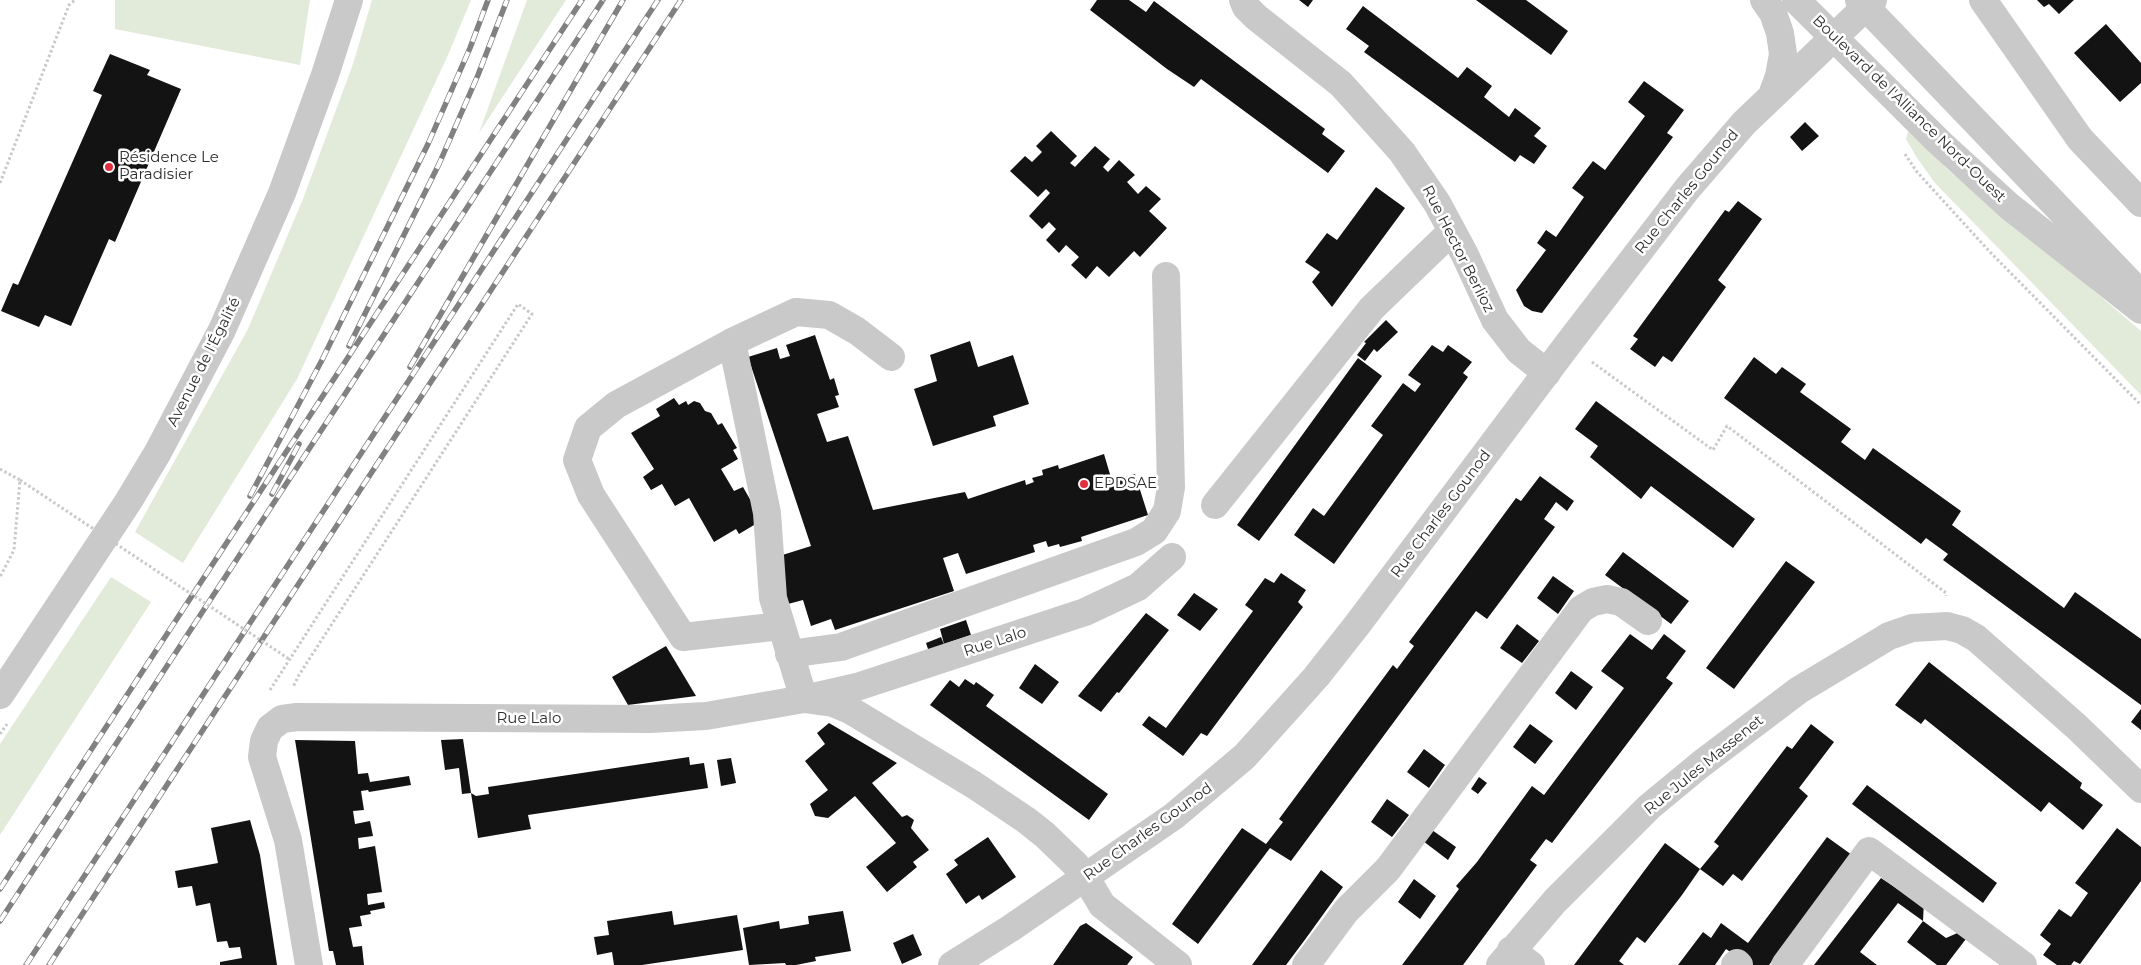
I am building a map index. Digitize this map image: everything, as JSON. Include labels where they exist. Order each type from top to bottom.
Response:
[{"type":"street","name":"Avenue de l'Égalité","points":[[0,695],[128,502],[158,452],[222,330],[285,186],[349,0]]},
{"type":"street","name":"Rue Hector Berlioz","points":[[1243,0],[1246,7],[1256,17],[1324,70],[1359,102],[1423,180],[1452,232],[1494,320],[1519,351],[1547,373]]},
{"type":"street","points":[[1764,0],[1773,13],[1780,33],[1783,54],[1779,76],[1771,97]]},
{"type":"street","name":"Boulevard de l'Alliance Nord-Ouest","points":[[1796,0],[1939,142],[2008,206],[2141,310]]},
{"type":"street","points":[[1983,0],[2080,139],[2141,203]]},
{"type":"street","points":[[1866,2],[2141,295]]},
{"type":"street","name":"Rue Charles Gounod","points":[[952,965],[1086,878],[1189,805],[1245,756],[1278,722],[1357,625],[1687,189],[1744,123],[1866,2]]},
{"type":"street","points":[[1215,505],[1372,308],[1452,232]]},
{"type":"street","points":[[789,654],[841,647],[1136,542],[1154,530],[1167,511],[1171,487],[1166,276]]},
{"type":"street","points":[[781,626],[683,637],[591,495],[577,460],[588,428],[616,405],[732,342],[796,312],[829,315],[857,331],[891,357]]},
{"type":"street","points":[[732,342],[767,514],[773,598],[804,699]]},
{"type":"street","name":"Rue Lalo","points":[[282,719],[297,717],[650,719],[706,716],[804,699],[857,687],[1085,612],[1138,587],[1172,557]]},
{"type":"street","points":[[1306,965],[1346,911],[1388,869],[1582,609],[1593,602],[1607,599],[1621,602],[1648,622]]},
{"type":"street","name":"Rue Jules Massenet","points":[[1514,960],[1555,901],[1649,808],[1742,731],[1799,690],[1890,636],[1912,628],[1947,626],[1962,630],[1976,638],[2077,727],[2141,789]]},
{"type":"street","name":"Rue Lalo","points":[[804,699],[833,703],[850,710],[974,785],[1045,834],[1086,878],[1102,905],[1178,965]]},
{"type":"street","points":[[282,719],[270,728],[264,741],[262,757],[288,840],[309,965]]},
{"type":"street","points":[[1785,965],[1869,851],[2023,965]]},
{"type":"path","points":[[0,183],[70,5],[75,0]]},
{"type":"path","points":[[1901,147],[1917,172],[1989,251],[2141,404]]},
{"type":"path","points":[[0,469],[20,480],[289,659],[518,304],[532,314],[299,674],[282,719]]},
{"type":"path","points":[[1568,344],[1712,450],[1727,426],[1946,592],[1947,626]]},
{"type":"path","points":[[0,577],[14,550],[20,480]]},
{"type":"green space","points":[[115,0],[310,0],[300,65],[115,29]]},
{"type":"green space","points":[[372,0],[471,0],[448,55],[297,379],[183,563],[135,532],[248,329],[303,199],[353,64]]},
{"type":"green space","points":[[527,0],[566,0],[479,133]]},
{"type":"green space","points":[[1909,127],[1947,169],[2031,237],[2141,331],[2141,395],[1935,183],[1906,139]]},
{"type":"green space","points":[[111,577],[151,602],[0,835],[0,744]]},
{"type":"building","points":[[1097,0],[1129,0],[1146,12],[1154,1],[1325,129],[1322,134],[1345,151],[1328,173],[1201,79],[1194,87],[1167,69],[1090,10]]},
{"type":"building","points":[[1299,0],[1313,0],[1308,7]]},
{"type":"building","points":[[1476,0],[1526,0],[1568,31],[1551,55]]},
{"type":"building","points":[[2037,0],[2074,0],[2059,14],[2049,4],[2044,7]]},
{"type":"building","points":[[1363,6],[1458,78],[1467,67],[1492,86],[1484,97],[1509,117],[1515,108],[1541,128],[1534,136],[1547,146],[1534,164],[1520,155],[1515,162],[1364,52],[1369,46],[1346,29]]},
{"type":"building","points":[[2106,24],[2141,63],[2141,83],[2120,102],[2074,53]]},
{"type":"building","name":"Résidence Le Paradisier","points":[[110,54],[150,70],[147,75],[181,89],[115,242],[109,239],[71,326],[45,315],[39,327],[1,311],[13,283],[18,285],[102,95],[93,91]]},
{"type":"building","points":[[1644,81],[1684,110],[1667,133],[1673,137],[1542,313],[1532,311],[1524,306],[1516,290],[1546,250],[1537,243],[1546,230],[1556,237],[1584,197],[1572,188],[1593,161],[1605,170],[1645,116],[1628,102]]},
{"type":"building","points":[[1805,122],[1819,136],[1802,151],[1790,137]]},
{"type":"building","points":[[1051,131],[1077,156],[1070,163],[1075,167],[1095,146],[1110,159],[1103,167],[1108,172],[1119,160],[1135,175],[1127,182],[1138,194],[1146,186],[1161,199],[1149,211],[1167,228],[1140,257],[1134,251],[1109,277],[1097,266],[1086,279],[1071,265],[1079,257],[1066,245],[1059,253],[1046,240],[1056,229],[1049,222],[1042,229],[1029,216],[1050,193],[1046,189],[1038,197],[1010,171],[1025,156],[1032,162],[1042,152],[1036,146]]},
{"type":"building","points":[[1376,187],[1405,208],[1332,307],[1312,282],[1320,272],[1305,262],[1327,233],[1337,240]]},
{"type":"building","points":[[1738,201],[1762,219],[1718,280],[1726,287],[1672,362],[1663,356],[1655,367],[1630,349],[1638,339],[1633,336],[1725,210],[1729,212]]},
{"type":"building","points":[[1386,320],[1398,332],[1377,352],[1374,349],[1365,361],[1357,355],[1366,343],[1364,342]]},
{"type":"building","name":"EPDSAE","points":[[815,335],[830,380],[834,378],[839,395],[835,396],[839,407],[817,414],[827,442],[848,436],[873,510],[965,492],[968,499],[1025,480],[1026,485],[1034,482],[1032,478],[1043,475],[1042,470],[1058,465],[1059,469],[1104,454],[1112,481],[1135,474],[1148,515],[1081,537],[1082,541],[1060,547],[1059,544],[1048,547],[1046,541],[1033,545],[1035,552],[966,574],[958,553],[943,558],[954,591],[835,630],[831,619],[811,626],[803,600],[788,604],[773,558],[811,546],[748,357],[777,348],[780,359],[790,356],[786,345]]},
{"type":"building","points":[[970,341],[978,367],[1013,355],[1029,404],[993,416],[996,426],[933,446],[914,389],[937,381],[930,355]]},
{"type":"building","points":[[1432,345],[1443,352],[1448,345],[1472,362],[1463,373],[1468,377],[1334,564],[1294,535],[1313,508],[1324,516],[1383,435],[1371,426],[1403,383],[1415,392],[1421,384],[1408,375]]},
{"type":"building","points":[[1754,357],[1776,374],[1782,367],[1806,384],[1800,392],[1851,429],[1841,442],[1865,460],[1873,448],[1961,511],[1952,525],[2064,608],[2075,592],[2141,639],[2141,705],[1943,560],[1948,554],[1926,538],[1921,544],[1724,398]]},
{"type":"building","points":[[1358,358],[1382,376],[1259,541],[1237,525]]},
{"type":"building","points":[[674,398],[679,405],[686,401],[688,405],[694,401],[700,403],[705,411],[711,413],[718,425],[722,423],[737,448],[733,450],[738,459],[721,469],[734,491],[743,487],[759,515],[759,522],[739,534],[736,529],[714,542],[689,498],[675,506],[662,484],[651,490],[643,477],[654,469],[631,433],[660,416],[656,409]]},
{"type":"building","points":[[1596,401],[1755,519],[1733,548],[1651,486],[1641,499],[1590,457],[1598,446],[1575,429]]},
{"type":"building","points":[[1540,476],[1574,501],[1567,511],[1556,502],[1544,519],[1555,527],[1505,595],[1487,619],[1476,611],[1291,861],[1270,848],[1198,944],[1172,924],[1242,828],[1266,844],[1283,822],[1279,819],[1393,665],[1397,669],[1414,646],[1409,642],[1516,498],[1521,501]]},
{"type":"building","points":[[1623,552],[1689,601],[1671,624],[1605,575]]},
{"type":"building","points":[[1786,561],[1815,582],[1734,689],[1706,668]]},
{"type":"building","points":[[1281,573],[1306,590],[1298,602],[1303,607],[1207,736],[1201,733],[1183,756],[1142,725],[1149,716],[1166,728],[1253,611],[1245,605],[1265,578],[1274,583]]},
{"type":"building","points":[[1553,576],[1574,591],[1558,614],[1537,598]]},
{"type":"building","points":[[1194,593],[1218,609],[1200,631],[1177,615]]},
{"type":"building","points":[[1146,613],[1169,630],[1119,693],[1117,692],[1101,712],[1078,696]]},
{"type":"building","points":[[966,620],[971,635],[944,644],[940,629]]},
{"type":"building","points":[[1517,624],[1539,641],[1522,663],[1500,648]]},
{"type":"building","points":[[1630,634],[1652,650],[1664,634],[1686,651],[1666,678],[1673,683],[1552,843],[1546,839],[1530,860],[1537,865],[1463,965],[1402,965],[1459,889],[1456,886],[1477,862],[1532,786],[1544,795],[1624,688],[1601,671]]},
{"type":"building","points":[[941,637],[945,647],[929,652],[926,643]]},
{"type":"building","points":[[666,646],[696,696],[628,705],[612,677]]},
{"type":"building","points":[[1929,662],[2082,783],[2080,788],[2103,805],[2083,830],[2049,802],[2041,812],[1925,719],[1921,724],[1895,705]]},
{"type":"building","points":[[1035,664],[1059,682],[1042,704],[1019,688]]},
{"type":"building","points":[[1571,671],[1593,687],[1576,710],[1555,693]]},
{"type":"building","points":[[965,679],[974,685],[976,682],[994,695],[986,706],[1108,794],[1089,820],[930,705],[950,680],[959,687]]},
{"type":"building","points":[[2141,709],[2141,730],[2131,722]]},
{"type":"building","points":[[829,723],[897,763],[872,783],[902,817],[907,815],[914,820],[911,828],[929,850],[913,862],[917,867],[887,892],[866,867],[896,843],[855,796],[828,818],[815,816],[810,804],[828,790],[805,761],[825,744],[817,733]]},
{"type":"building","points":[[1530,724],[1553,741],[1535,764],[1513,747]]},
{"type":"building","points":[[1811,724],[1834,742],[1799,788],[1808,796],[1742,881],[1733,874],[1723,886],[1700,869],[1719,846],[1714,842],[1787,746],[1792,749]]},
{"type":"building","points":[[463,739],[471,793],[462,794],[459,768],[445,770],[441,740]]},
{"type":"building","points":[[295,740],[355,741],[358,774],[368,773],[370,782],[409,776],[411,785],[369,792],[368,790],[361,791],[364,810],[353,811],[355,824],[370,821],[373,836],[358,838],[359,849],[375,846],[382,892],[367,894],[368,905],[384,902],[385,908],[370,911],[371,914],[360,916],[362,926],[349,928],[353,947],[362,946],[364,965],[336,965],[333,951],[329,951]]},
{"type":"building","points":[[1424,749],[1445,765],[1429,788],[1407,772]]},
{"type":"building","points":[[689,757],[690,765],[704,763],[708,788],[528,815],[531,829],[478,838],[471,793],[476,796],[489,794],[488,787]]},
{"type":"building","points":[[731,758],[736,783],[721,786],[717,760]]},
{"type":"building","points":[[1479,777],[1487,783],[1478,794],[1471,789]]},
{"type":"building","points":[[1867,785],[1997,883],[1983,903],[1852,804]]},
{"type":"building","points":[[1387,799],[1409,815],[1392,837],[1371,822]]},
{"type":"building","points":[[250,820],[260,855],[277,965],[220,965],[220,962],[242,958],[240,947],[229,948],[227,941],[217,942],[210,903],[196,906],[192,886],[178,888],[175,871],[218,863],[211,828]]},
{"type":"building","points":[[2117,828],[2141,847],[2141,881],[2080,964],[2074,961],[2071,965],[2057,965],[2043,955],[2051,944],[2040,935],[2059,909],[2071,917],[2088,893],[2075,883]]},
{"type":"building","points":[[1432,830],[1456,847],[1448,860],[1423,841]]},
{"type":"building","points":[[988,837],[1016,877],[982,900],[979,895],[966,904],[946,874],[958,865],[954,860]]},
{"type":"building","points":[[1827,837],[1852,855],[1769,965],[1750,965],[1726,949],[1715,965],[1678,965],[1703,932],[1711,938],[1721,923],[1748,943]]},
{"type":"building","points":[[1665,843],[1700,869],[1682,895],[1645,943],[1637,937],[1619,961],[1624,965],[1574,965]]},
{"type":"building","points":[[1321,870],[1343,887],[1304,941],[1286,965],[1252,965]]},
{"type":"building","points":[[1881,878],[1905,894],[1924,901],[1923,921],[1898,903],[1860,952],[1877,965],[1814,965]]},
{"type":"building","points":[[1414,879],[1436,896],[1420,919],[1398,902]]},
{"type":"building","points":[[672,911],[674,925],[737,915],[743,950],[642,965],[614,965],[612,952],[597,955],[594,937],[609,935],[607,921]]},
{"type":"building","points":[[843,911],[851,951],[815,957],[816,961],[796,965],[786,965],[785,963],[749,965],[743,928],[779,921],[780,929],[809,924],[808,916]]},
{"type":"building","points":[[1923,921],[1946,938],[1962,931],[1969,935],[1946,965],[1937,965],[1907,942]]},
{"type":"building","points":[[1086,923],[1133,957],[1127,965],[1053,965],[1080,926]]},
{"type":"building","points":[[913,934],[922,955],[902,964],[893,943]]},
{"type":"railway","points":[[250,496],[322,360],[428,144],[470,48],[488,0]]},
{"type":"railway","points":[[349,346],[439,164],[478,75],[507,0]]},
{"type":"railway","points":[[0,889],[582,0]]},
{"type":"railway","points":[[0,921],[603,0]]},
{"type":"railway","points":[[410,367],[623,0]]},
{"type":"railway","points":[[26,965],[658,0]]},
{"type":"railway","points":[[49,965],[681,0]]},
{"type":"railway","points":[[272,494],[299,444]]},
{"type":"place","name":"Résidence Le Paradisier","points":[[109,167]]},
{"type":"place","name":"EPDSAE","points":[[1084,484]]}]
